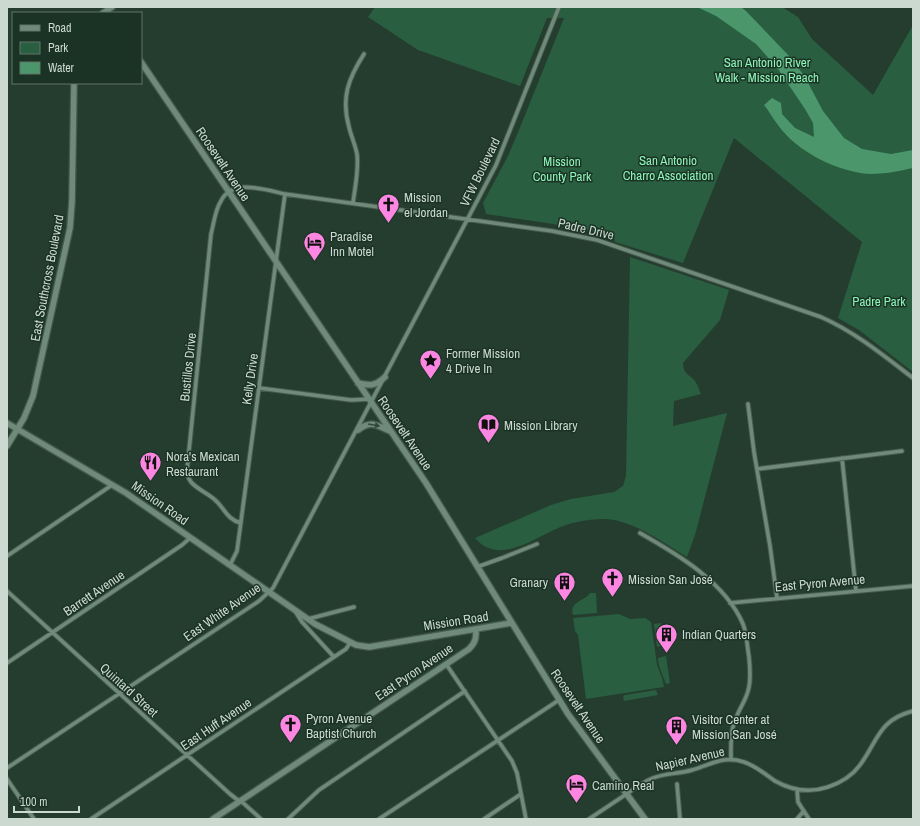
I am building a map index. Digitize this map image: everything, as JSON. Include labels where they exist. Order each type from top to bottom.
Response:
[{"type":"main road","name":"Roosevelt Avenue","points":[[142,63],[428,487],[559,700],[579,730],[645,819]]},
{"type":"main road","name":"East Southcross Boulevard","points":[[7,446],[34,396],[70,228],[72,201],[74,84]]},
{"type":"main road","points":[[358,383],[367,385],[376,384],[385,377]]},
{"type":"main road","name":"Mission Road","points":[[7,423],[113,484],[295,611],[350,643],[361,647],[369,647],[512,623]]},
{"type":"main road","points":[[358,430],[363,425],[372,423],[391,431]]},
{"type":"main road","name":"East Pyron Avenue","points":[[213,819],[469,649],[474,644],[476,629]]},
{"type":"street","name":"VFW Boulevard","points":[[371,401],[468,220],[499,158],[560,7]]},
{"type":"street","points":[[353,203],[358,163],[355,143],[347,118],[345,102],[352,74],[364,54]]},
{"type":"street","name":"Padre Drive","points":[[228,192],[235,189],[247,188],[552,231],[597,240],[821,317],[856,335],[913,378]]},
{"type":"street","name":"Bustillos Drive","points":[[228,192],[220,202],[211,234],[187,475],[191,483],[218,502],[231,519],[235,522],[241,523]]},
{"type":"street","name":"Kelly Drive","points":[[230,565],[237,551],[285,194]]},
{"type":"street","points":[[259,388],[351,400],[371,401]]},
{"type":"street","name":"East White Avenue","points":[[7,768],[269,593],[277,582],[358,430],[371,401]]},
{"type":"street","points":[[748,404],[777,598]]},
{"type":"street","points":[[757,469],[902,451]]},
{"type":"street","points":[[842,458],[856,591]]},
{"type":"street","points":[[7,556],[113,484]]},
{"type":"street","points":[[640,533],[699,570],[730,603],[741,621],[745,631],[750,674],[748,692],[733,727],[731,760]]},
{"type":"street","name":"Barrett Avenue","points":[[7,663],[182,545],[190,538]]},
{"type":"street","points":[[477,567],[537,544]]},
{"type":"street","name":"East Pyron Avenue","points":[[730,603],[913,586]]},
{"type":"street","name":"Quintard Street","points":[[7,591],[230,794],[261,819]]},
{"type":"street","points":[[307,619],[354,606]]},
{"type":"street","name":"Mission Road","points":[[295,611],[302,622],[334,657]]},
{"type":"street","name":"East Huff Avenue","points":[[91,819],[346,649],[350,643]]},
{"type":"street","points":[[446,664],[498,739],[515,767],[526,819]]},
{"type":"street","points":[[288,819],[319,790],[465,692]]},
{"type":"street","points":[[379,819],[559,700]]},
{"type":"street","name":"Napier Avenue","points":[[589,819],[653,778],[693,770],[714,761],[731,760],[747,763],[780,783],[797,789],[823,789],[846,779],[860,765],[874,740],[886,725],[899,716],[913,711]]},
{"type":"street","points":[[7,779],[34,819]]},
{"type":"street","points":[[677,784],[680,819]]},
{"type":"street","points":[[797,789],[798,802],[803,812],[809,819]]},
{"type":"street","points":[[484,819],[521,794]]},
{"type":"street","points":[[797,819],[803,812]]},
{"type":"green space","points":[[375,7],[782,7],[798,17],[812,39],[873,95],[913,25],[913,372],[859,330],[838,318],[862,242],[734,138],[683,263],[615,242],[614,235],[486,214],[483,203],[508,156],[564,18],[547,18],[520,86],[418,50],[368,17]]},
{"type":"green space","points":[[630,257],[729,290],[720,320],[683,363],[684,370],[695,381],[701,394],[674,401],[673,426],[727,413],[695,535],[687,557],[648,533],[626,523],[605,519],[575,522],[555,529],[520,546],[508,549],[496,550],[485,546],[475,538],[551,505],[571,499],[614,492],[623,486],[626,476]]},
{"type":"green space","points":[[590,593],[596,593],[597,613],[573,615],[572,610],[575,604]]},
{"type":"green space","points":[[619,614],[630,619],[645,618],[651,622],[657,665],[664,687],[586,699],[578,635],[575,631],[573,618]]},
{"type":"green space","points":[[661,623],[664,645],[657,647],[654,624]]},
{"type":"green space","points":[[666,656],[670,683],[666,684],[659,666],[658,658]]},
{"type":"green space","points":[[656,690],[658,695],[624,701],[623,697],[625,695]]},
{"type":"water","points":[[697,7],[741,7],[790,57],[805,77],[823,111],[844,138],[862,149],[891,154],[913,150],[913,168],[870,174],[858,172],[832,165],[807,152],[796,144],[786,135],[764,105],[772,98],[781,103],[782,114],[795,128],[814,137],[813,123],[778,69],[756,44],[716,16]]},
{"type":"place","name":"Mission el Jordan","points":[[388,224]]},
{"type":"place","name":"Paradise Inn Motel","points":[[314,262]]},
{"type":"place","name":"Former Mission 4 Drive In","points":[[430,380]]},
{"type":"place","name":"Mission Library","points":[[488,444]]},
{"type":"place","name":"Nora's Mexican Restaurant","points":[[151,482]]},
{"type":"place","name":"Mission San José","points":[[613,598]]},
{"type":"place","name":"Granary","points":[[564,602]]},
{"type":"place","name":"Indian Quarters","points":[[667,654]]},
{"type":"place","name":"Pyron Avenue Baptist Church","points":[[291,744]]},
{"type":"place","name":"Visitor Center at Mission San José","points":[[677,746]]},
{"type":"place","name":"Camino Real","points":[[577,804]]},
{"type":"park label","name":"San Antonio River Walk - Mission Reach","points":[[767,70]]},
{"type":"park label","name":"Mission County Park","points":[[562,168]]},
{"type":"park label","name":"San Antonio Charro Association","points":[[668,168]]},
{"type":"park label","name":"Padre Park","points":[[879,301]]}]
